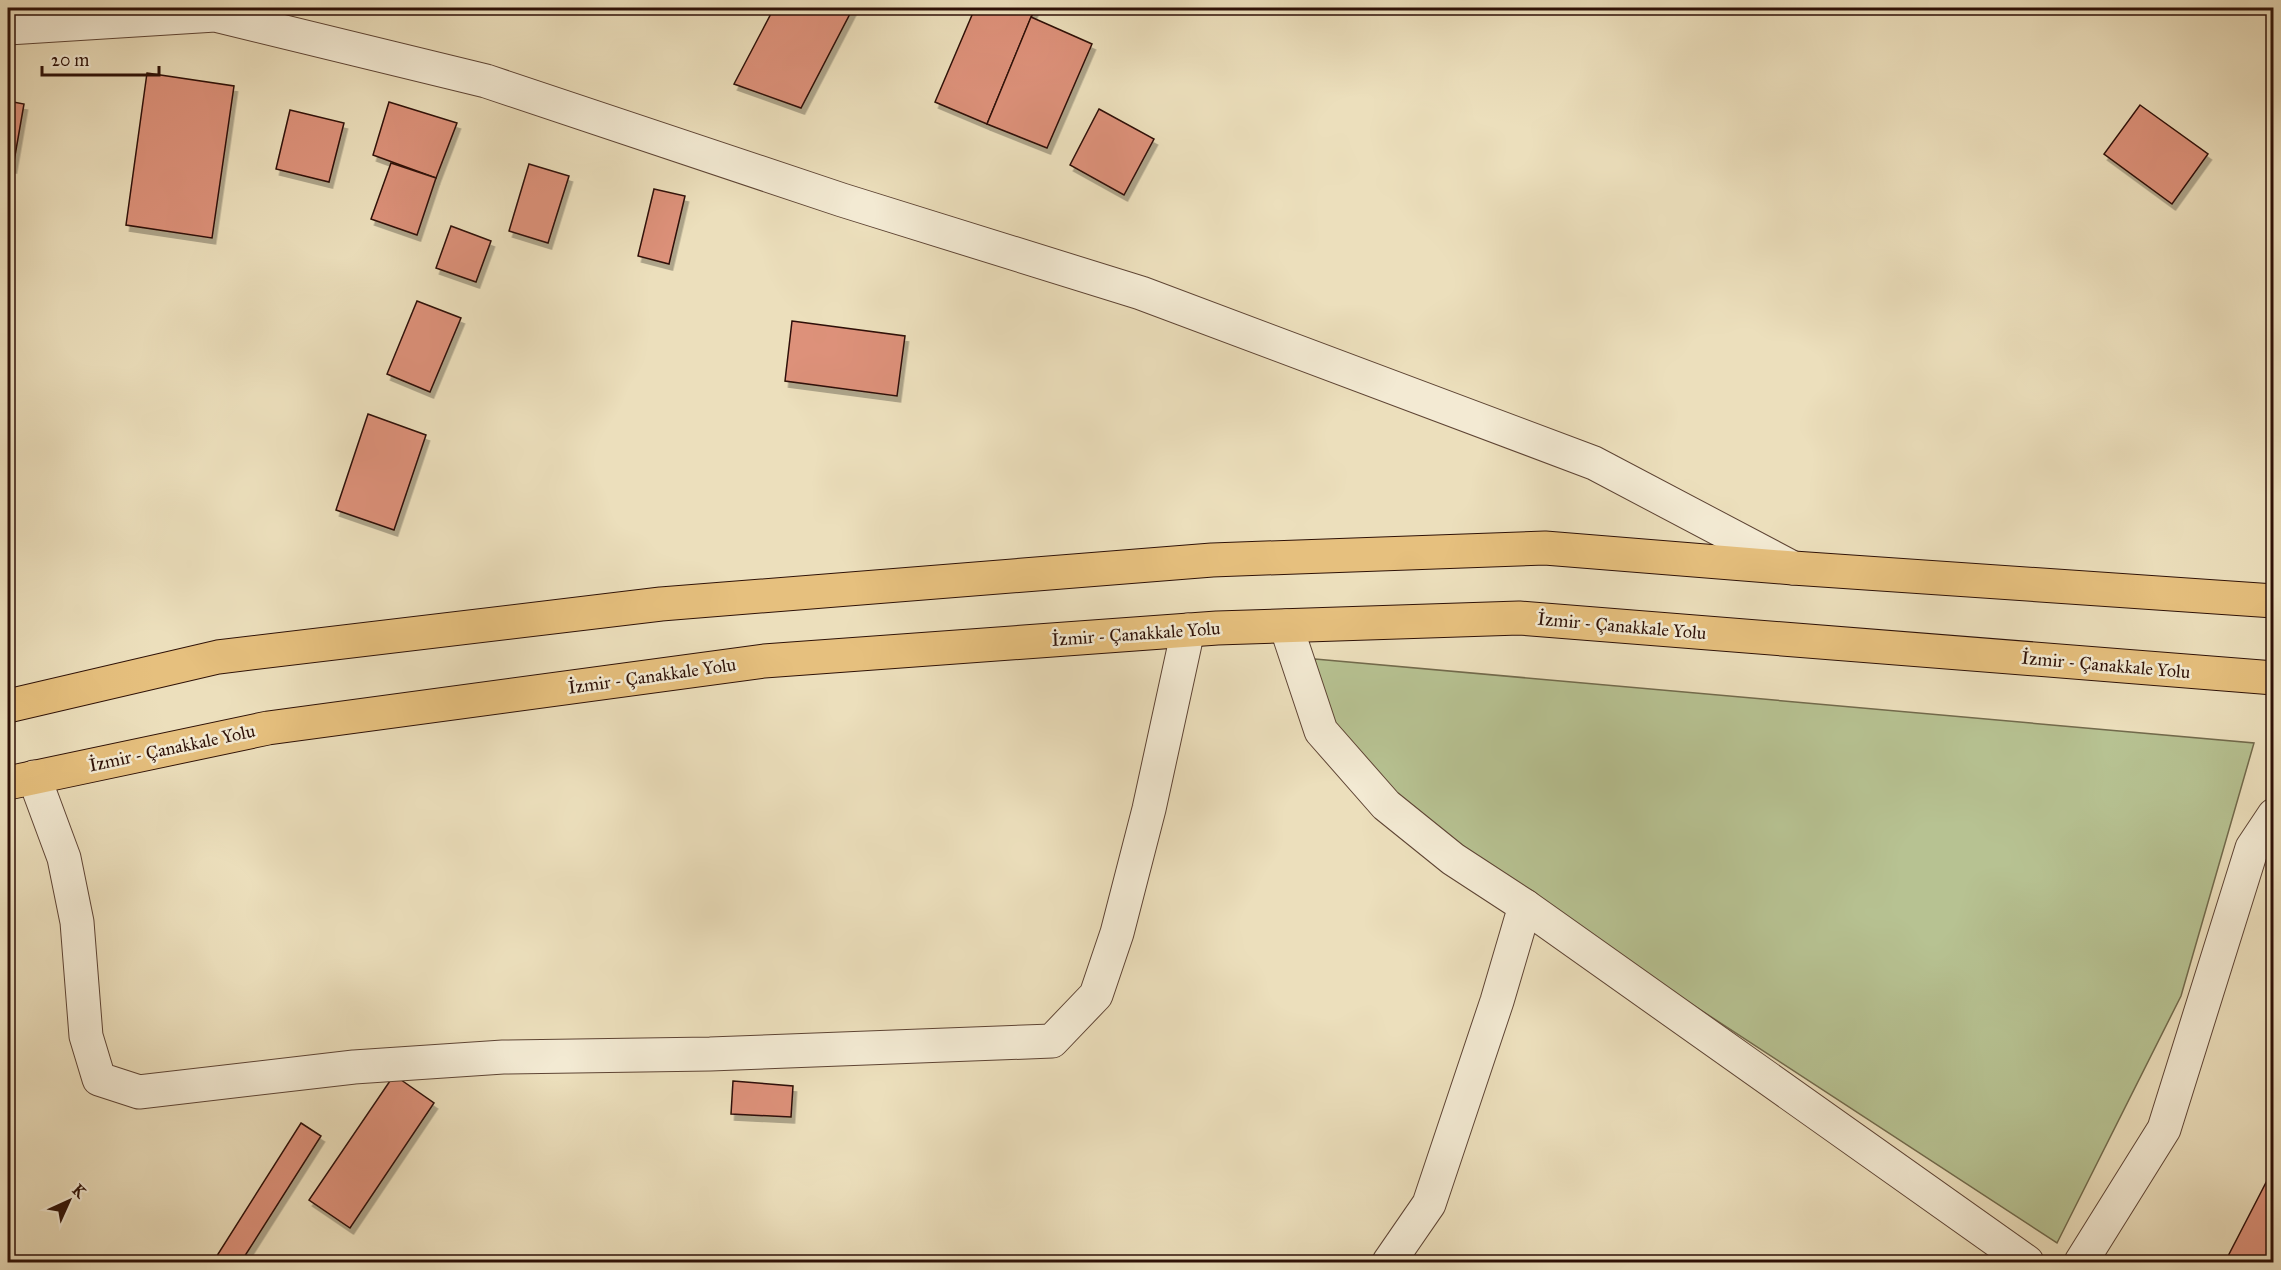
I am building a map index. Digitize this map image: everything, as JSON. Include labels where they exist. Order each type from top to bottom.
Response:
[{"type":"highway","points":[[8,706],[218,657],[661,604],[1212,560],[1545,548],[1793,568],[2274,601]]},
{"type":"highway","name":"İzmir - Çanakkale Yolu","points":[[21,780],[268,728],[764,661],[1188,630],[1519,618],[2274,678]]},
{"type":"street","points":[[8,28],[223,11],[486,81],[842,200],[1141,293],[1594,463],[1793,568]]},
{"type":"street","points":[[1286,626],[1321,731],[1386,805],[1452,859],[1525,906],[2027,1263]]},
{"type":"street","points":[[21,780],[64,858],[77,922],[86,1036],[99,1079],[139,1092],[354,1067],[503,1057],[710,1054],[1052,1041],[1096,995],[1117,933],[1149,809],[1188,630]]},
{"type":"street","points":[[2081,1263],[2164,1129],[2252,848],[2274,815]]},
{"type":"street","points":[[1389,1263],[1429,1204],[1497,1001],[1525,906]]},
{"type":"green space","points":[[1315,659],[2254,743],[2181,996],[2057,1243],[1413,822],[1320,704]]},
{"type":"building","points":[[774,8],[853,8],[801,108],[734,84]]},
{"type":"building","points":[[975,8],[1035,8],[987,124],[935,102]]},
{"type":"building","points":[[1031,17],[1092,44],[1047,148],[987,124]]},
{"type":"building","points":[[147,73],[234,86],[212,238],[126,225]]},
{"type":"building","points":[[8,101],[24,104],[13,167],[8,166]]},
{"type":"building","points":[[389,102],[457,123],[436,178],[373,155]]},
{"type":"building","points":[[2140,105],[2208,154],[2172,204],[2104,154]]},
{"type":"building","points":[[1099,109],[1154,139],[1124,195],[1070,165]]},
{"type":"building","points":[[290,110],[344,123],[329,182],[276,169]]},
{"type":"building","points":[[391,163],[436,178],[417,235],[371,219]]},
{"type":"building","points":[[529,164],[569,176],[548,243],[509,231]]},
{"type":"building","points":[[654,189],[685,196],[669,264],[638,256]]},
{"type":"building","points":[[451,226],[491,241],[476,282],[436,268]]},
{"type":"building","points":[[417,301],[461,318],[430,392],[387,374]]},
{"type":"building","points":[[792,321],[905,336],[897,396],[785,381]]},
{"type":"building","points":[[368,414],[426,435],[394,530],[336,510]]},
{"type":"building","points":[[394,1075],[434,1103],[350,1228],[309,1200]]},
{"type":"building","points":[[733,1081],[793,1086],[791,1117],[731,1114]]},
{"type":"building","points":[[301,1123],[321,1136],[241,1262],[213,1262]]},
{"type":"building","points":[[2274,1167],[2274,1262],[2225,1262]]}]
